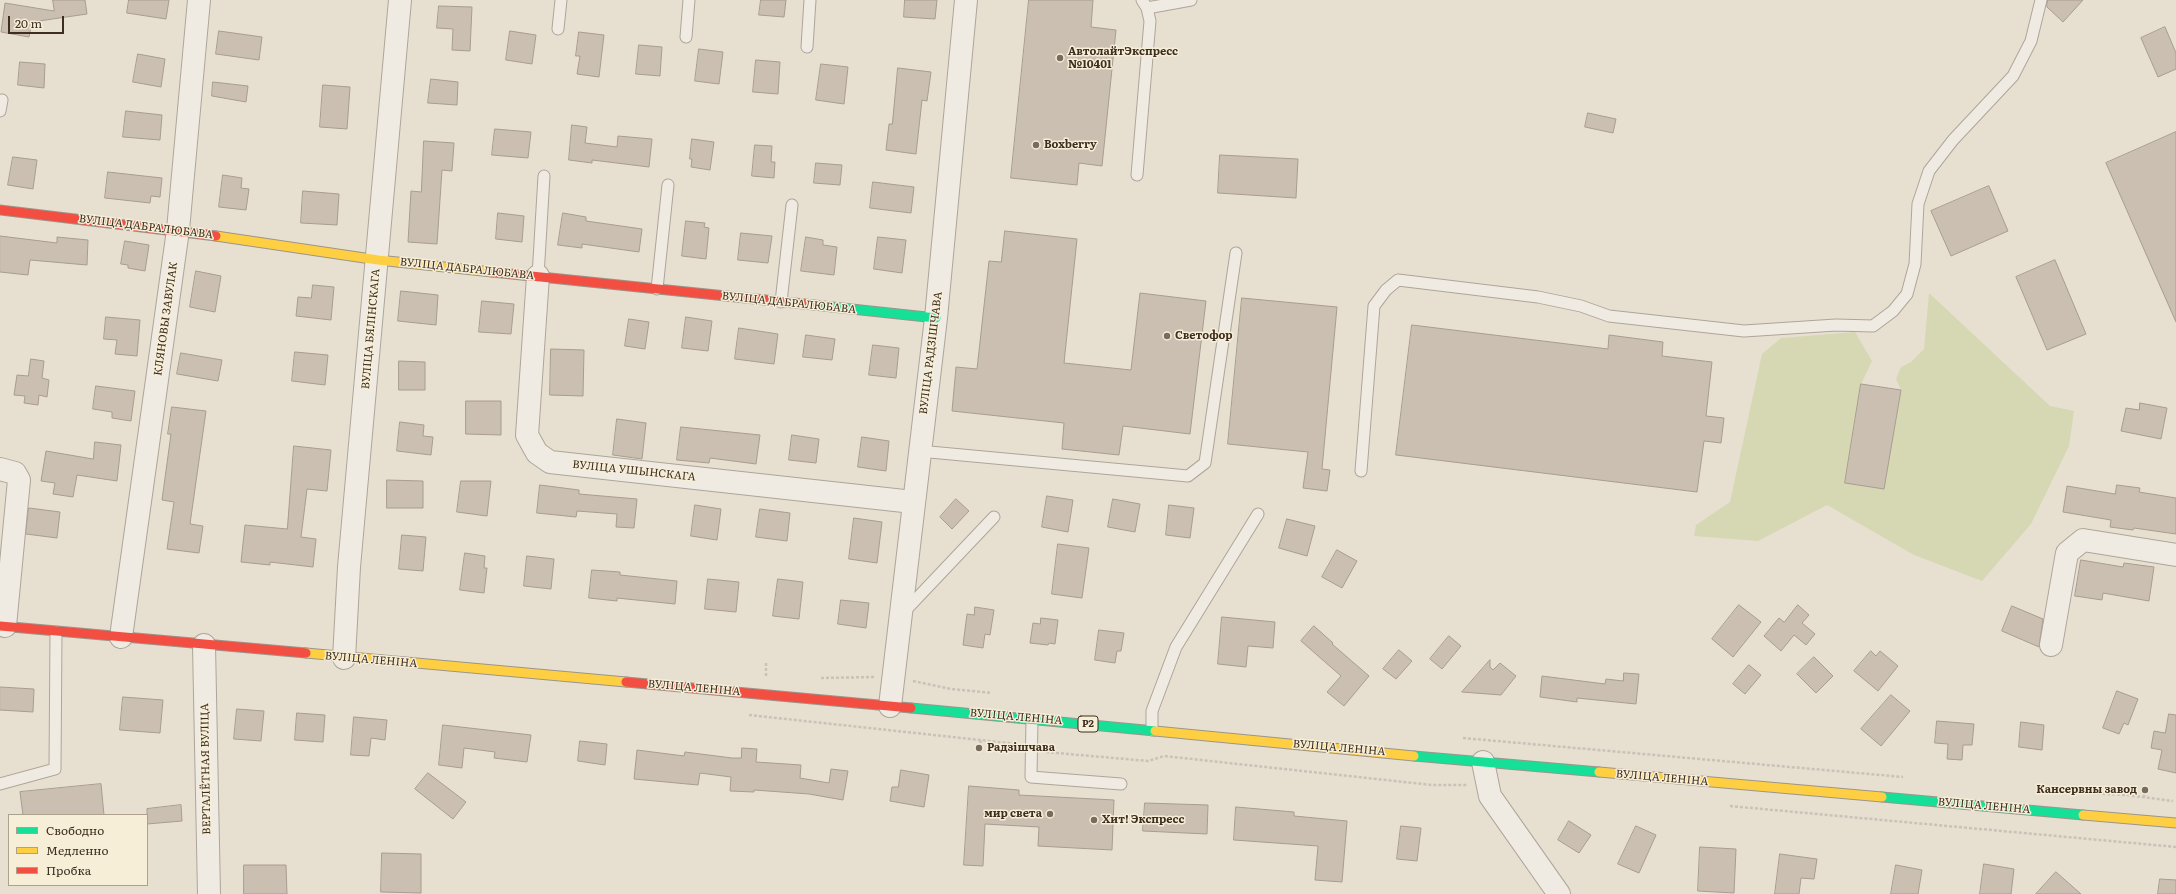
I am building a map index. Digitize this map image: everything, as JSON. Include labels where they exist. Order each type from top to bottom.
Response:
[{"type":"main road","name":"ВУЛІЦА ДАБРАЛЮБАВА","points":[[0,210],[178,230],[378,260],[936,318]]},
{"type":"main road","name":"ВУЛІЦА ЛЕНІНА","points":[[2,626],[1152,730],[1483,762],[2176,823]]},
{"type":"street","name":"КЛЯНОВЫ ЗАВУЛАК","points":[[121,637],[178,230],[199,0]]},
{"type":"street","name":"ВУЛІЦА БЯЛІНСКАГА","points":[[344,658],[349,567],[378,260],[400,0]]},
{"type":"street","name":"ВУЛІЦА РАДЗІШЧАВА","points":[[890,706],[919,451],[936,318],[966,0]]},
{"type":"street","name":"ВУЛІЦА УШЫНСКАГА","points":[[538,276],[527,435],[537,452],[550,462],[913,502]]},
{"type":"street","points":[[0,469],[15,473],[19,480],[2,626]]},
{"type":"street","points":[[2051,645],[2067,553],[2083,540],[2176,555]]},
{"type":"street","name":"ВЕРТАЛЁТНАЯ ВУЛІЦА","points":[[204,645],[209,894]]},
{"type":"street","points":[[1483,762],[1490,796],[1559,894]]},
{"type":"lane","points":[[558,29],[561,0]]},
{"type":"lane","points":[[686,37],[689,0]]},
{"type":"lane","points":[[807,47],[810,0]]},
{"type":"lane","points":[[1137,175],[1150,21],[1144,4],[1191,0]]},
{"type":"lane","points":[[1361,471],[1374,306],[1386,290],[1398,280],[1538,297],[1581,306],[1608,316],[1744,331],[1836,325],[1873,326],[1893,311],[1907,294],[1915,264],[1918,204],[1929,171],[1953,140],[2013,76],[2032,41],[2037,9],[2041,0]]},
{"type":"lane","points":[[538,276],[544,176]]},
{"type":"lane","points":[[657,289],[668,185]]},
{"type":"lane","points":[[780,302],[792,205]]},
{"type":"lane","points":[[919,451],[1188,476],[1205,464],[1236,253]]},
{"type":"lane","points":[[1152,730],[1152,711],[1176,647],[1258,514]]},
{"type":"lane","points":[[900,617],[994,517]]},
{"type":"lane","points":[[0,784],[55,769],[56,632]]},
{"type":"lane","points":[[1032,719],[1031,777],[1121,784]]},
{"type":"path","points":[[743,715],[1016,743],[1032,751],[1148,761],[1164,756],[1432,785],[1488,785]]},
{"type":"path","points":[[1729,806],[2176,847]]},
{"type":"green space","points":[[1929,293],[2050,406],[2074,411],[2069,446],[2031,524],[1982,581],[1914,555],[1827,505],[1758,541],[1694,536],[1696,525],[1730,502],[1762,354],[1781,338],[1855,332],[1872,361],[1861,384],[1845,483],[1884,489],[1901,390],[1896,379],[1901,367],[1911,362],[1924,349]]},
{"type":"building","points":[[53,0],[85,0],[87,14],[32,22],[29,37],[1,32],[5,3],[54,11]]},
{"type":"building","points":[[129,0],[169,0],[166,19],[127,13]]},
{"type":"building","points":[[761,0],[786,0],[784,17],[759,15]]},
{"type":"building","points":[[905,0],[937,0],[935,19],[904,17]]},
{"type":"building","points":[[1029,0],[1093,0],[1091,27],[1116,30],[1102,166],[1079,163],[1077,185],[1011,178]]},
{"type":"building","points":[[2048,0],[2083,0],[2063,22],[2047,7]]},
{"type":"building","points":[[439,6],[472,7],[470,51],[452,50],[453,29],[437,28]]},
{"type":"building","points":[[2165,27],[2176,53],[2176,69],[2158,77],[2141,38]]},
{"type":"building","points":[[219,31],[262,37],[259,60],[216,54]]},
{"type":"building","points":[[510,31],[536,35],[532,64],[506,60]]},
{"type":"building","points":[[579,32],[604,35],[599,77],[577,74],[580,56],[576,56]]},
{"type":"building","points":[[639,45],[662,47],[660,76],[636,74]]},
{"type":"building","points":[[699,49],[723,52],[719,84],[695,81]]},
{"type":"building","points":[[138,54],[165,59],[161,87],[133,82]]},
{"type":"building","points":[[756,60],[780,62],[778,94],[753,92]]},
{"type":"building","points":[[20,62],[45,64],[44,88],[18,85]]},
{"type":"building","points":[[821,64],[848,67],[844,104],[816,100]]},
{"type":"building","points":[[898,68],[931,72],[927,101],[922,100],[916,154],[886,150],[889,124],[892,124]]},
{"type":"building","points":[[431,79],[458,82],[457,105],[428,103]]},
{"type":"building","points":[[213,82],[248,86],[246,102],[212,96]]},
{"type":"building","points":[[323,85],[350,87],[347,129],[320,127]]},
{"type":"building","points":[[126,111],[162,115],[160,140],[123,137]]},
{"type":"building","points":[[1588,113],[1616,119],[1613,133],[1585,127]]},
{"type":"building","points":[[572,125],[587,127],[585,143],[617,147],[618,136],[652,139],[649,167],[592,160],[592,163],[569,160]]},
{"type":"building","points":[[495,129],[531,132],[528,158],[492,155]]},
{"type":"building","points":[[2176,132],[2176,322],[2106,163]]},
{"type":"building","points":[[692,139],[714,142],[710,170],[691,167],[692,159],[690,159]]},
{"type":"building","points":[[424,141],[454,143],[452,171],[442,170],[437,244],[408,242],[411,191],[421,192]]},
{"type":"building","points":[[755,145],[772,146],[771,162],[775,162],[774,178],[752,176]]},
{"type":"building","points":[[1220,155],[1298,159],[1296,198],[1218,193]]},
{"type":"building","points":[[13,157],[37,160],[33,189],[8,185]]},
{"type":"building","points":[[816,163],[842,165],[840,185],[814,183]]},
{"type":"building","points":[[108,172],[162,178],[160,197],[151,196],[150,203],[105,198]]},
{"type":"building","points":[[223,175],[242,178],[241,188],[249,189],[246,210],[219,207]]},
{"type":"building","points":[[873,182],[914,187],[911,213],[870,208]]},
{"type":"building","points":[[1989,186],[2008,231],[1951,256],[1931,211]]},
{"type":"building","points":[[303,191],[339,194],[337,225],[301,223]]},
{"type":"building","points":[[498,213],[524,216],[522,242],[496,239]]},
{"type":"building","points":[[563,213],[586,217],[586,221],[642,229],[639,252],[582,244],[582,248],[558,245]]},
{"type":"building","points":[[686,221],[705,223],[704,227],[709,228],[706,259],[682,256]]},
{"type":"building","points":[[1005,231],[1077,239],[1064,363],[1131,370],[1140,293],[1206,301],[1190,434],[1123,426],[1119,455],[1062,449],[1064,423],[952,411],[956,367],[977,369],[989,261],[1001,262]]},
{"type":"building","points":[[741,233],[772,236],[768,263],[738,260]]},
{"type":"building","points":[[0,236],[57,243],[57,237],[88,240],[87,265],[30,260],[28,275],[0,272]]},
{"type":"building","points":[[806,237],[823,240],[823,245],[837,247],[834,275],[801,271]]},
{"type":"building","points":[[878,237],[906,240],[902,273],[874,269]]},
{"type":"building","points":[[125,241],[149,245],[145,271],[128,268],[128,265],[121,264]]},
{"type":"building","points":[[2055,260],[2086,334],[2047,350],[2016,277]]},
{"type":"building","points":[[196,271],[221,276],[215,312],[190,307]]},
{"type":"building","points":[[313,285],[334,287],[331,320],[296,316],[298,297],[311,298]]},
{"type":"building","points":[[401,291],[438,295],[436,325],[398,321]]},
{"type":"building","points":[[1242,298],[1337,307],[1322,469],[1330,470],[1327,491],[1303,488],[1308,452],[1228,444]]},
{"type":"building","points":[[482,301],[514,304],[511,334],[479,332]]},
{"type":"building","points":[[106,317],[140,320],[137,356],[115,354],[117,340],[104,339]]},
{"type":"building","points":[[686,317],[712,321],[708,351],[682,348]]},
{"type":"building","points":[[629,319],[649,322],[645,349],[625,346]]},
{"type":"building","points":[[1412,325],[1608,349],[1609,335],[1663,342],[1662,356],[1712,362],[1706,416],[1724,418],[1721,443],[1704,441],[1697,492],[1396,455]]},
{"type":"building","points":[[739,328],[778,334],[774,364],[735,359]]},
{"type":"building","points":[[806,335],[835,339],[832,360],[803,357]]},
{"type":"building","points":[[873,345],[899,348],[896,378],[869,375]]},
{"type":"building","points":[[551,349],[584,350],[583,396],[550,395]]},
{"type":"building","points":[[295,352],[328,355],[325,385],[292,381]]},
{"type":"building","points":[[181,353],[222,360],[218,381],[177,374]]},
{"type":"building","points":[[31,359],[44,361],[42,378],[49,380],[47,397],[39,395],[38,405],[24,403],[25,396],[14,395],[17,375],[28,376]]},
{"type":"building","points":[[399,361],[425,362],[425,390],[399,390]]},
{"type":"building","points":[[1861,384],[1901,390],[1884,489],[1845,483]]},
{"type":"building","points":[[96,386],[135,391],[131,421],[112,418],[112,412],[93,409]]},
{"type":"building","points":[[466,401],[501,401],[501,435],[466,434]]},
{"type":"building","points":[[2140,403],[2167,408],[2161,439],[2121,431],[2126,408],[2139,410]]},
{"type":"building","points":[[172,407],[206,411],[190,524],[203,526],[199,553],[167,549],[174,502],[162,500],[171,434],[168,434]]},
{"type":"building","points":[[617,419],[646,423],[642,459],[613,455]]},
{"type":"building","points":[[400,422],[424,425],[423,436],[433,437],[431,455],[397,451]]},
{"type":"building","points":[[681,427],[760,435],[756,464],[710,458],[709,463],[677,460]]},
{"type":"building","points":[[792,435],[819,439],[816,463],[789,460]]},
{"type":"building","points":[[862,437],[889,441],[886,471],[858,467]]},
{"type":"building","points":[[95,442],[121,445],[117,481],[77,475],[73,497],[53,494],[55,483],[41,481],[46,451],[93,459]]},
{"type":"building","points":[[294,446],[331,450],[327,491],[307,489],[301,537],[316,539],[313,567],[270,562],[270,565],[241,562],[245,525],[287,529]]},
{"type":"building","points":[[387,480],[423,481],[423,508],[387,508]]},
{"type":"building","points":[[461,481],[491,481],[487,516],[457,512]]},
{"type":"building","points":[[540,485],[579,490],[579,494],[637,499],[634,528],[616,527],[617,514],[577,511],[576,517],[537,513]]},
{"type":"building","points":[[2117,485],[2140,488],[2139,492],[2176,498],[2176,534],[2134,528],[2133,530],[2110,527],[2111,520],[2063,512],[2067,486],[2115,494]]},
{"type":"building","points":[[1047,496],[1073,500],[1068,532],[1042,527]]},
{"type":"building","points":[[956,499],[969,511],[952,529],[940,517]]},
{"type":"building","points":[[1113,499],[1140,504],[1135,532],[1108,527]]},
{"type":"building","points":[[695,505],[721,509],[717,540],[691,536]]},
{"type":"building","points":[[1169,505],[1194,508],[1190,538],[1166,535]]},
{"type":"building","points":[[29,508],[60,512],[57,538],[26,534]]},
{"type":"building","points":[[760,509],[790,513],[787,541],[756,537]]},
{"type":"building","points":[[854,518],[882,522],[877,563],[849,559]]},
{"type":"building","points":[[1287,519],[1315,526],[1307,556],[1279,548]]},
{"type":"building","points":[[402,535],[426,537],[423,571],[399,569]]},
{"type":"building","points":[[1058,544],[1089,548],[1082,598],[1052,594]]},
{"type":"building","points":[[1337,550],[1357,561],[1342,588],[1322,577]]},
{"type":"building","points":[[465,553],[485,556],[484,568],[487,568],[484,593],[460,590]]},
{"type":"building","points":[[527,556],[554,559],[551,589],[524,586]]},
{"type":"building","points":[[2081,560],[2123,567],[2124,563],[2154,567],[2149,601],[2103,593],[2102,600],[2075,596]]},
{"type":"building","points":[[592,570],[620,572],[620,575],[677,581],[675,604],[617,598],[617,601],[589,598]]},
{"type":"building","points":[[708,579],[739,582],[736,612],[705,609]]},
{"type":"building","points":[[778,579],[803,582],[799,619],[773,616]]},
{"type":"building","points":[[841,600],[869,603],[866,628],[838,624]]},
{"type":"building","points":[[1739,605],[1761,622],[1733,657],[1712,639]]},
{"type":"building","points":[[1798,605],[1809,615],[1802,623],[1815,634],[1806,645],[1794,635],[1781,651],[1764,636],[1779,618],[1784,622]]},
{"type":"building","points":[[2012,606],[2043,619],[2039,647],[2002,631]]},
{"type":"building","points":[[975,607],[994,610],[990,635],[985,634],[983,648],[963,645],[967,614],[974,615]]},
{"type":"building","points":[[1222,617],[1275,622],[1273,648],[1248,646],[1246,667],[1218,664]]},
{"type":"building","points":[[1041,618],[1058,620],[1055,644],[1049,643],[1048,645],[1030,643],[1033,623],[1040,624]]},
{"type":"building","points":[[1314,626],[1333,643],[1332,644],[1369,676],[1344,706],[1327,692],[1341,676],[1301,641]]},
{"type":"building","points":[[1099,630],[1124,633],[1121,651],[1117,651],[1115,663],[1095,660]]},
{"type":"building","points":[[1449,636],[1461,646],[1442,669],[1430,659]]},
{"type":"building","points":[[1399,650],[1412,661],[1396,679],[1383,669]]},
{"type":"building","points":[[1871,651],[1876,656],[1880,651],[1898,666],[1878,691],[1854,671]]},
{"type":"building","points":[[1814,657],[1833,676],[1816,693],[1797,674]]},
{"type":"building","points":[[1490,660],[1490,667],[1493,670],[1500,663],[1516,676],[1501,695],[1462,692]]},
{"type":"building","points":[[1749,665],[1761,675],[1745,694],[1733,684]]},
{"type":"building","points":[[1624,673],[1639,674],[1636,704],[1577,698],[1577,702],[1540,697],[1542,676],[1605,684],[1606,679],[1623,681]]},
{"type":"building","points":[[0,687],[34,689],[33,712],[0,710]]},
{"type":"building","points":[[2117,691],[2138,699],[2128,725],[2124,723],[2119,734],[2103,728]]},
{"type":"building","points":[[1891,695],[1910,711],[1881,746],[1861,729]]},
{"type":"building","points":[[123,697],[163,700],[160,733],[120,730]]},
{"type":"building","points":[[237,709],[264,711],[261,741],[234,739]]},
{"type":"building","points":[[297,713],[325,715],[323,742],[295,740]]},
{"type":"building","points":[[2169,714],[2176,715],[2176,773],[2158,769],[2162,750],[2151,748],[2154,731],[2165,733]]},
{"type":"building","points":[[354,717],[387,720],[385,740],[371,738],[369,756],[351,755]]},
{"type":"building","points":[[1937,721],[1974,724],[1972,745],[1963,745],[1962,760],[1947,759],[1948,744],[1935,743]]},
{"type":"building","points":[[2021,722],[2044,725],[2042,750],[2019,747]]},
{"type":"building","points":[[443,725],[531,735],[527,762],[494,758],[495,752],[464,748],[462,768],[439,765]]},
{"type":"building","points":[[580,741],[607,744],[605,765],[578,761]]},
{"type":"building","points":[[742,748],[757,749],[756,762],[801,765],[800,778],[829,783],[831,769],[848,771],[843,800],[809,794],[754,790],[754,792],[730,791],[731,777],[700,773],[698,785],[634,779],[637,750],[684,756],[685,752],[741,758]]},
{"type":"building","points":[[901,770],[929,775],[924,807],[890,801],[892,787],[898,787]]},
{"type":"building","points":[[428,773],[466,802],[453,819],[415,789]]},
{"type":"building","points":[[101,784],[104,814],[23,814],[20,792]]},
{"type":"building","points":[[969,786],[1019,790],[1019,795],[1114,800],[1112,850],[1038,846],[1039,827],[985,824],[983,866],[964,865]]},
{"type":"building","points":[[1145,803],[1208,805],[1207,834],[1143,831]]},
{"type":"building","points":[[181,805],[182,821],[148,824],[147,809]]},
{"type":"building","points":[[1236,807],[1294,812],[1294,816],[1347,821],[1342,882],[1315,880],[1318,846],[1234,840]]},
{"type":"building","points":[[1569,821],[1591,835],[1579,853],[1558,840]]},
{"type":"building","points":[[1401,826],[1421,828],[1417,861],[1397,859]]},
{"type":"building","points":[[1636,826],[1656,835],[1639,873],[1618,864]]},
{"type":"building","points":[[1700,847],[1736,849],[1734,893],[1698,891]]},
{"type":"building","points":[[382,853],[421,854],[421,893],[381,892]]},
{"type":"building","points":[[1780,854],[1817,859],[1814,879],[1801,878],[1799,894],[1775,894]]},
{"type":"building","points":[[1984,864],[2014,869],[2011,894],[1980,894]]},
{"type":"building","points":[[244,865],[286,865],[287,894],[244,894]]},
{"type":"building","points":[[1896,865],[1922,870],[1918,894],[1891,894]]},
{"type":"building","points":[[2056,872],[2081,894],[2036,894]]},
{"type":"building","points":[[2160,879],[2176,880],[2176,894],[2158,894]]},
{"type":"traffic: fast","points":[[814,305],[936,318]]},
{"type":"traffic: fast","points":[[911,708],[1155,731]]},
{"type":"traffic: fast","points":[[1414,756],[1599,772]]},
{"type":"traffic: fast","points":[[1882,797],[2083,815]]},
{"type":"traffic: slow","points":[[216,236],[378,260],[492,272]]},
{"type":"traffic: slow","points":[[306,653],[626,682]]},
{"type":"traffic: slow","points":[[1155,731],[1414,756]]},
{"type":"traffic: slow","points":[[1599,772],[1882,797]]},
{"type":"traffic: slow","points":[[2083,815],[2176,823]]},
{"type":"traffic: jam","points":[[0,210],[216,236]]},
{"type":"traffic: jam","points":[[492,272],[814,305]]},
{"type":"traffic: jam","points":[[0,626],[306,653]]},
{"type":"traffic: jam","points":[[626,682],[911,708]]},
{"type":"place","name":"АвтолайтЭкспресс №10401","points":[[1060,58]]},
{"type":"place","name":"Boxberry","points":[[1036,145]]},
{"type":"place","name":"Светофор","points":[[1167,336]]},
{"type":"place","name":"Радзішчава","points":[[979,748]]},
{"type":"place","name":"Кансервны завод","points":[[2145,790]]},
{"type":"place","name":"мир света","points":[[1050,814]]},
{"type":"place","name":"Хит! Экспресс","points":[[1094,820]]}]
